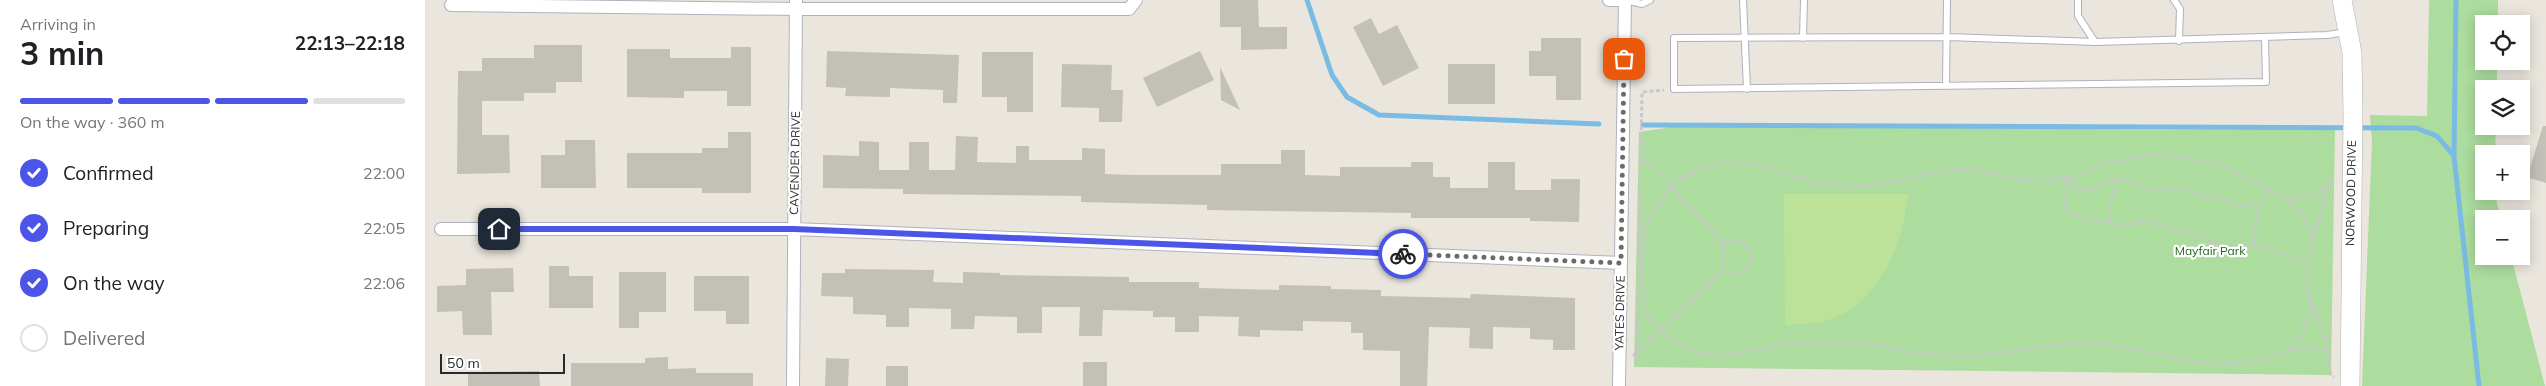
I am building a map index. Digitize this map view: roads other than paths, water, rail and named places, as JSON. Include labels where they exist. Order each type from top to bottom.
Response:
[{"type":"main road","name":"NORWOOD DRIVE","points":[[2342,0],[2349,32],[2353,114],[2350,386]]},
{"type":"street","points":[[451,5],[796,4],[1129,9],[1136,0]]},
{"type":"street","points":[[1609,0],[1625,0]]},
{"type":"street","name":"YATES DRIVE","points":[[1619,386],[1625,0]]},
{"type":"street","name":"CAVENDER DRIVE","points":[[793,386],[796,4]]},
{"type":"street","points":[[441,228],[794,229],[1621,263]]},
{"type":"lane","points":[[1625,0],[1642,4],[1650,0]]},
{"type":"lane","points":[[1743,0],[1747,89]]},
{"type":"lane","points":[[1803,38],[1804,0]]},
{"type":"lane","points":[[1946,86],[1947,0]]},
{"type":"lane","points":[[2078,0],[2078,16],[2095,42]]},
{"type":"lane","points":[[2174,0],[2180,9],[2179,41]]},
{"type":"lane","points":[[2265,38],[2266,82],[1674,89],[1674,38],[1947,37],[2095,42],[2265,38],[2349,32]]},
{"type":"waterway","points":[[1307,0],[1332,75],[1347,97],[1379,115],[1599,124]]},
{"type":"waterway","points":[[2456,0],[2454,156],[2479,386]]},
{"type":"waterway","points":[[1643,125],[2416,128],[2437,136],[2454,156]]},
{"type":"park label","name":"Mayfair Park","points":[[2210,251]]}]
